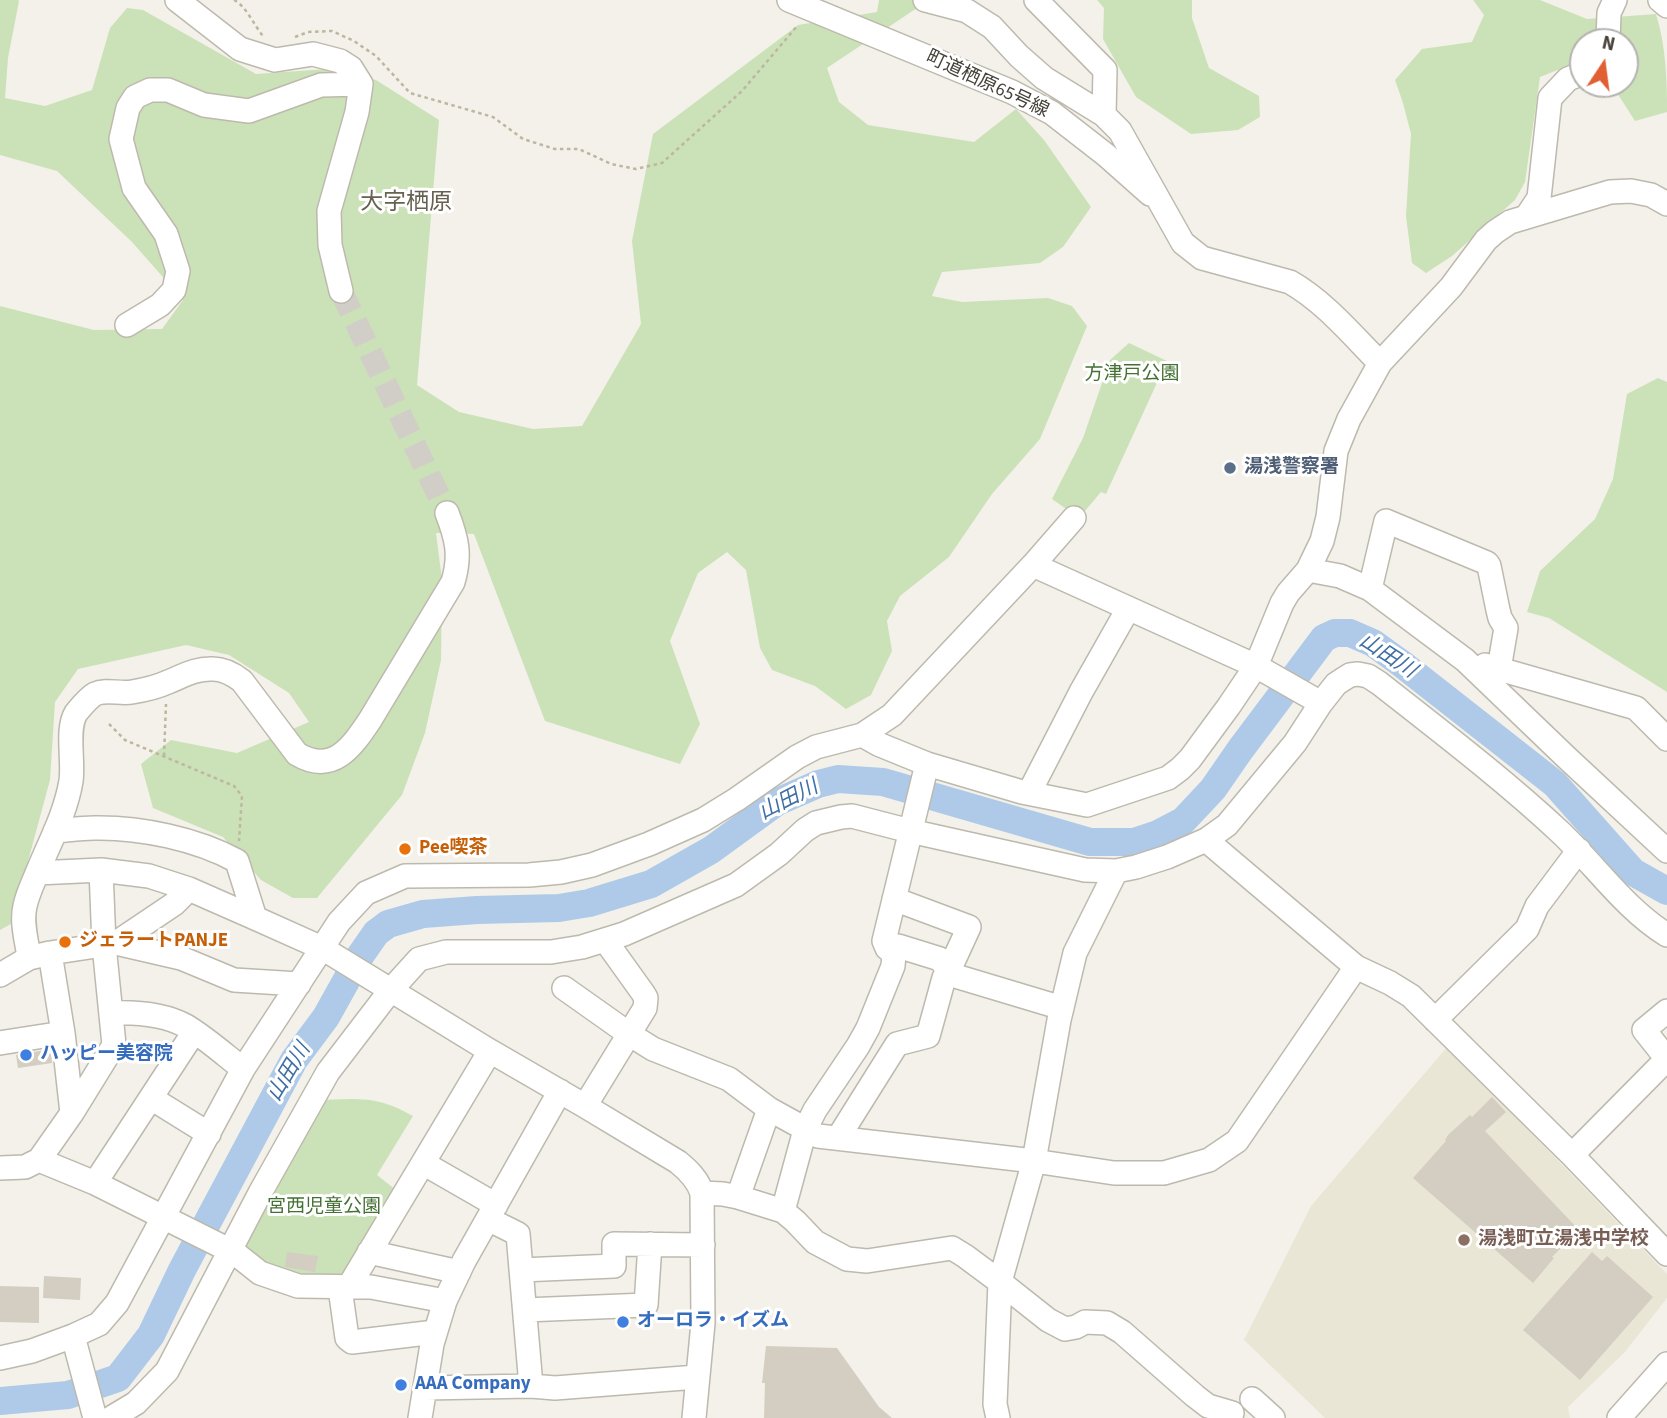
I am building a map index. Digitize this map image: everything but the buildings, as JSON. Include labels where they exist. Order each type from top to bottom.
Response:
[{"type":"street","points":[[177,0],[240,49],[275,60],[313,54],[340,61],[351,68],[361,84],[357,112],[329,211],[330,245],[341,291]]},
{"type":"street","name":"町道栖原65号線","points":[[789,0],[1012,92],[1052,113],[1106,155],[1163,205]]},
{"type":"street","points":[[925,0],[972,6],[1018,55],[1044,78],[1104,114],[1120,131],[1183,243],[1202,258],[1290,282],[1300,288],[1380,363]]},
{"type":"street","points":[[1036,0],[1105,70],[1104,114]]},
{"type":"street","points":[[1608,28],[1609,13],[1615,0]]},
{"type":"street","points":[[1660,0],[1667,6]]},
{"type":"street","points":[[1527,216],[1539,198],[1550,98],[1569,79]]},
{"type":"street","points":[[127,325],[160,305],[174,290],[178,271],[166,234],[134,188],[121,139],[128,108],[135,97],[150,90],[169,90],[204,105],[249,111],[321,85],[361,84]]},
{"type":"street","points":[[862,735],[926,768],[1087,805],[1168,778],[1190,760],[1261,668],[1282,603],[1287,593],[1308,570],[1322,541],[1330,503],[1336,450],[1349,419],[1380,363],[1451,287],[1494,232],[1510,222],[1610,192],[1631,191],[1651,195],[1667,204]]},
{"type":"street","points":[[72,1113],[63,1033],[40,956],[24,920],[24,908],[61,820],[71,780],[71,726],[75,715],[93,695],[104,691],[132,692],[167,683],[189,672],[211,668],[233,674],[242,681],[298,754],[316,761],[334,760],[358,738],[453,582],[458,549],[447,513]]},
{"type":"street","points":[[0,1358],[76,1345],[117,1303],[168,1219],[243,1069],[299,984],[329,952],[339,922],[366,893],[405,876],[528,875],[561,872],[592,865],[703,820],[797,757],[816,747],[862,735],[892,715],[1074,518]]},
{"type":"street","points":[[1370,589],[1386,521],[1487,563],[1500,618],[1506,628],[1499,669]]},
{"type":"street","points":[[1033,565],[1261,668],[1315,700]]},
{"type":"street","points":[[1308,570],[1340,576],[1370,589],[1465,660],[1667,852]]},
{"type":"street","points":[[1029,793],[1128,609]]},
{"type":"street","points":[[1465,660],[1636,708],[1667,739]]},
{"type":"street","points":[[76,1345],[100,1415],[136,1402],[167,1371],[227,1249],[328,1072],[385,988],[419,959],[446,951],[551,952],[582,947],[624,934],[736,885],[779,854],[805,830],[816,823],[841,817],[852,816],[911,828],[1085,870],[1116,872],[1136,867],[1206,840],[1227,825],[1295,743],[1315,700],[1350,675],[1368,676],[1538,811],[1634,909],[1667,935]]},
{"type":"street","points":[[783,1211],[805,1130],[815,1110],[859,1046],[895,961],[894,954],[884,941],[926,768]]},
{"type":"street","points":[[55,831],[108,828],[161,835],[223,853],[237,861],[255,918]]},
{"type":"street","points":[[1206,840],[1356,967],[1411,996],[1572,1155],[1667,1254]]},
{"type":"street","points":[[1435,1020],[1527,929],[1537,906],[1579,850]]},
{"type":"street","points":[[37,873],[100,870],[149,876],[190,889],[255,918],[329,952],[678,1162],[690,1172],[702,1193],[703,1324],[694,1418]]},
{"type":"street","points":[[0,1168],[25,1167],[39,1160],[114,1045],[110,944],[100,870]]},
{"type":"street","points":[[998,1418],[995,1404],[1000,1282],[1034,1161],[1062,1007],[1075,953],[1116,872]]},
{"type":"street","points":[[110,944],[174,904],[190,889]]},
{"type":"street","points":[[868,1028],[897,1044],[928,1036],[944,978],[969,927],[894,899]]},
{"type":"street","points":[[585,1106],[645,1008],[646,998],[605,940]]},
{"type":"street","points":[[0,975],[40,956],[110,944],[181,958],[234,979],[299,984]]},
{"type":"street","points":[[887,948],[898,946],[940,959],[953,975],[1062,1007]]},
{"type":"street","points":[[564,988],[653,1049],[729,1079],[769,1109],[818,1136],[1114,1173],[1164,1173],[1209,1160],[1237,1141],[1356,967]]},
{"type":"street","points":[[1572,1155],[1667,1059],[1644,1030],[1667,1011]]},
{"type":"street","points":[[111,1013],[155,1016],[184,1025],[243,1069]]},
{"type":"street","points":[[95,1183],[194,1031]]},
{"type":"street","points":[[0,1043],[63,1033]]},
{"type":"street","points":[[838,1138],[897,1044]]},
{"type":"street","points":[[435,1332],[352,1342],[347,1338],[344,1288],[369,1252],[490,1051]]},
{"type":"street","points":[[420,1418],[432,1343],[445,1301],[560,1091]]},
{"type":"street","points":[[151,1098],[209,1134]]},
{"type":"street","points":[[738,1198],[769,1109]]},
{"type":"street","points":[[39,1160],[95,1183],[227,1249],[260,1273],[298,1286],[371,1287],[445,1301]]},
{"type":"street","points":[[423,1163],[518,1234],[531,1386]]},
{"type":"street","points":[[702,1193],[723,1194],[783,1211],[816,1242],[847,1259],[867,1261],[951,1248],[1048,1320],[1065,1329],[1085,1322],[1107,1324],[1122,1332],[1208,1406],[1232,1413]]},
{"type":"street","points":[[521,1269],[614,1266],[614,1244],[703,1245]]},
{"type":"street","points":[[525,1310],[646,1305],[650,1244]]},
{"type":"street","points":[[369,1252],[459,1272]]},
{"type":"street","points":[[1619,1418],[1667,1364]]},
{"type":"street","points":[[425,1388],[555,1388],[697,1377]]},
{"type":"street","points":[[1252,1399],[1273,1418]]},
{"type":"path","points":[[234,0],[241,4],[265,39]]},
{"type":"path","points":[[295,37],[308,32],[332,32],[354,41],[376,56],[410,93],[493,117],[523,139],[555,149],[579,149],[611,164],[636,169],[662,163],[742,91],[798,25]]},
{"type":"path","points":[[164,756],[167,683]]},
{"type":"path","points":[[109,724],[125,740],[234,786],[242,796],[237,861]]},
{"type":"shaded area","name":"湯浅町立湯浅中学校","points":[[1448,1046],[1667,1274],[1667,1298],[1625,1352],[1568,1407],[1570,1418],[1325,1418],[1244,1340],[1311,1206]]},
{"type":"green space","points":[[0,0],[19,1],[8,58],[5,98],[45,106],[92,90],[110,28],[127,8],[143,10],[256,74],[327,69],[376,80],[439,120],[417,385],[459,412],[533,429],[582,426],[641,324],[632,241],[653,134],[798,25],[877,12],[879,0],[917,0],[917,8],[827,68],[839,102],[868,125],[974,142],[1016,109],[1044,140],[1091,207],[1063,247],[1040,263],[942,272],[932,296],[962,302],[1048,298],[1072,306],[1087,326],[1040,439],[992,494],[949,557],[900,596],[887,621],[892,651],[871,695],[846,709],[815,686],[772,670],[760,648],[746,570],[727,552],[698,573],[670,641],[700,724],[680,764],[545,721],[474,534],[436,533],[442,580],[441,660],[425,733],[402,795],[317,898],[293,898],[261,880],[223,837],[153,808],[141,764],[171,740],[237,753],[309,722],[289,693],[229,655],[186,645],[78,669],[55,702],[50,780],[11,924],[0,930],[0,306],[94,330],[162,329],[183,300],[132,242],[57,171],[0,155]]},
{"type":"green space","points":[[1097,0],[1192,0],[1192,18],[1209,68],[1259,96],[1260,117],[1238,130],[1191,134],[1136,97],[1103,39],[1104,8]]},
{"type":"green space","points":[[1473,0],[1540,0],[1587,19],[1656,14],[1665,63],[1667,112],[1635,121],[1620,98],[1639,98],[1639,28],[1569,28],[1569,66],[1540,77],[1525,182],[1515,200],[1452,256],[1426,273],[1412,263],[1406,216],[1411,134],[1395,80],[1422,49],[1472,42],[1484,15]]},
{"type":"green space","name":"方津戸公園","points":[[1129,343],[1167,361],[1106,494],[1101,492],[1079,518],[1052,499],[1083,438],[1110,360]]},
{"type":"green space","points":[[1658,378],[1667,382],[1667,692],[1549,618],[1527,612],[1540,571],[1595,519],[1613,479],[1627,394]]},
{"type":"green space","name":"宮西児童公園","points":[[349,1099],[382,1103],[413,1116],[377,1175],[396,1190],[350,1275],[290,1276],[263,1265],[243,1245],[321,1100]]},
{"type":"waterway","name":"山田川","points":[[0,1401],[68,1395],[118,1378],[151,1335],[182,1270],[294,1060],[326,1017],[376,933],[388,924],[423,914],[559,908],[589,903],[651,884],[711,850],[777,802],[818,784],[838,779],[883,782],[1090,842],[1134,842],[1158,834],[1183,821],[1213,789],[1324,638],[1335,633],[1350,633],[1373,643],[1402,664],[1555,784],[1633,872],[1667,891]]},
{"type":"tunnel","points":[[341,291],[447,513]]},
{"type":"place","name":"湯浅警察署","points":[[1230,468]]},
{"type":"place","name":"Pee喫茶","points":[[405,849]]},
{"type":"place","name":"ジェラートPANJE","points":[[65,942]]},
{"type":"place","name":"ハッピー美容院","points":[[26,1055]]},
{"type":"place","name":"湯浅町立湯浅中学校","points":[[1464,1240]]},
{"type":"place","name":"オーロラ・イズム","points":[[623,1322]]},
{"type":"place","name":"AAA Company","points":[[401,1385]]},
{"type":"district","name":"大字栖原","points":[[406,204]]}]
